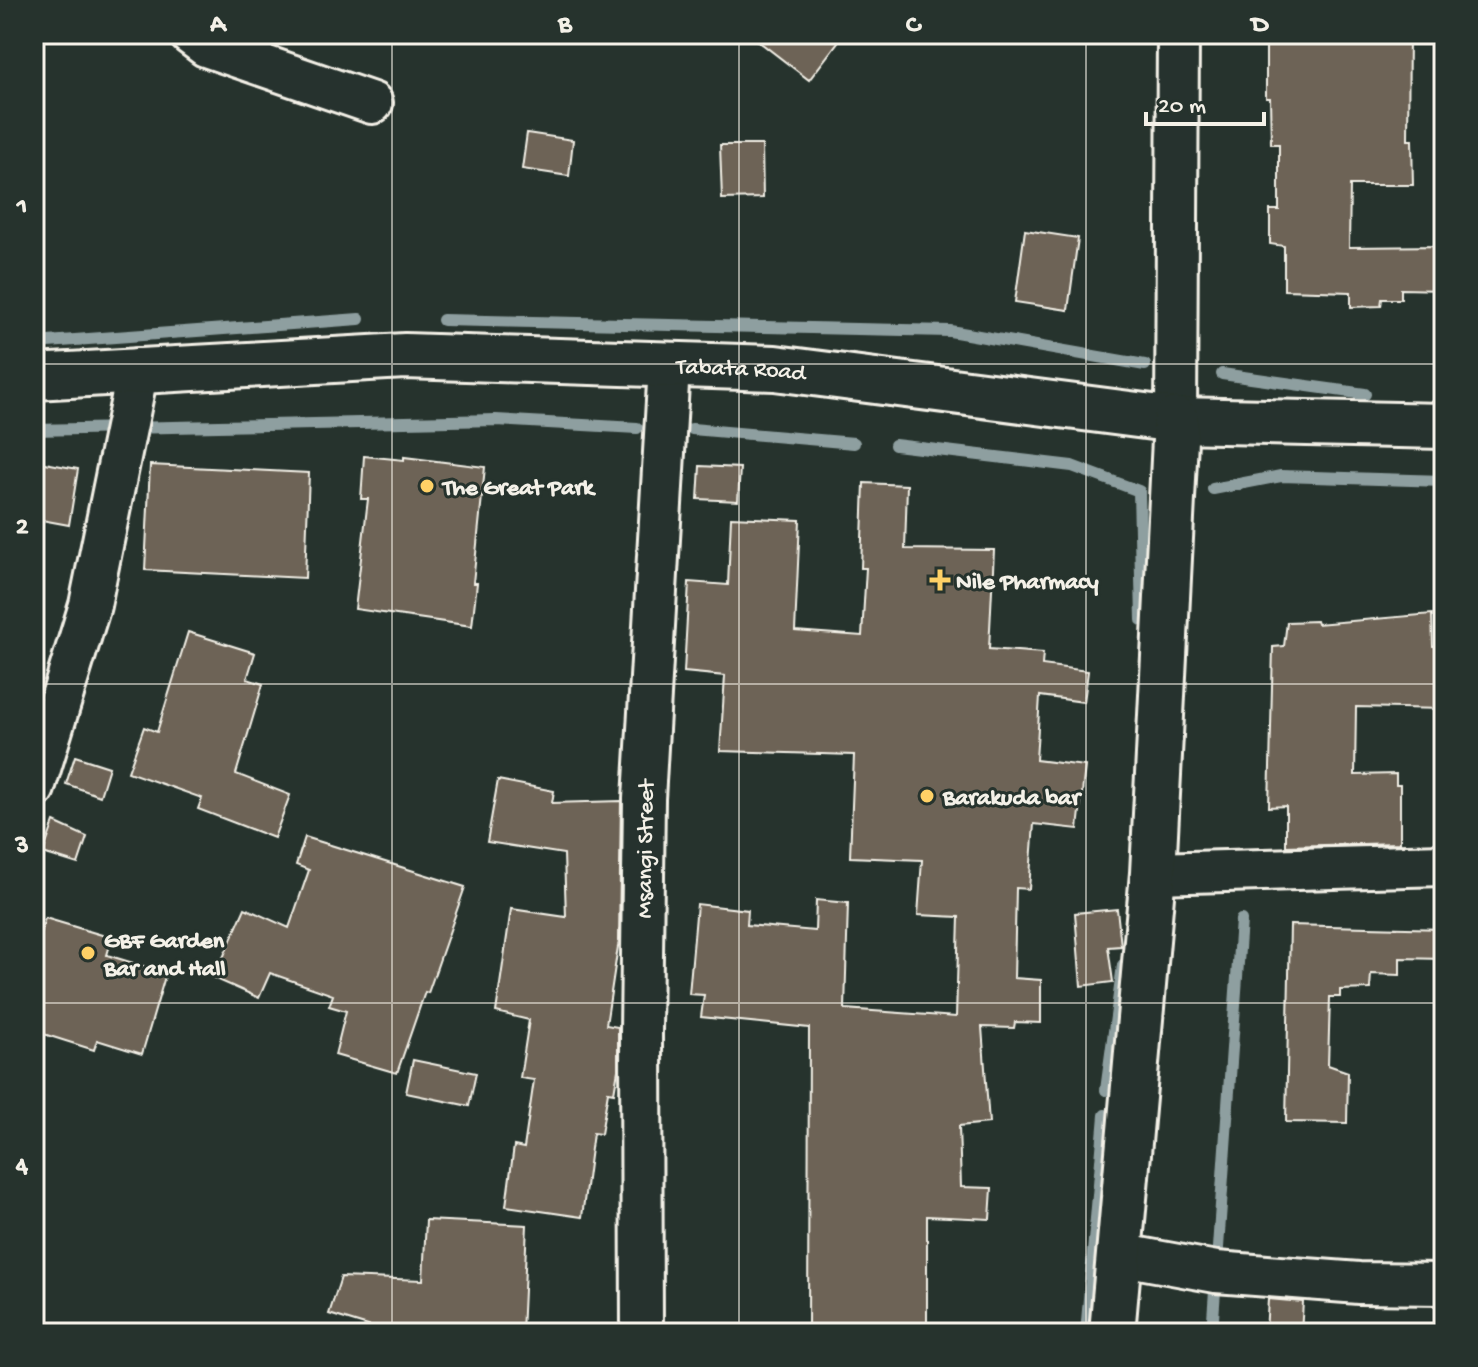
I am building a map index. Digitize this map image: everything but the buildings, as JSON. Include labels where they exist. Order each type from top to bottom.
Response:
[{"type":"main road","name":"Tabata Road","points":[[34,377],[405,356],[775,368],[1176,420],[1444,426]]},
{"type":"main road","points":[[1112,1333],[1153,873],[1176,420]]},
{"type":"street","points":[[190,34],[206,46],[372,103]]},
{"type":"street","points":[[1176,420],[1178,34]]},
{"type":"street","name":"Msangi Street","points":[[642,1333],[644,799],[669,366]]},
{"type":"street","points":[[34,788],[90,605],[138,369]]},
{"type":"street","points":[[1153,873],[1444,865]]},
{"type":"street","points":[[1118,1254],[1216,1272],[1359,1283],[1444,1284]]},
{"type":"waterway","points":[[34,343],[359,319]]},
{"type":"waterway","points":[[443,320],[950,331],[1145,365]]},
{"type":"waterway","points":[[1222,374],[1365,394]]},
{"type":"waterway","points":[[34,430],[496,420],[637,428]]},
{"type":"waterway","points":[[692,429],[854,443]]},
{"type":"waterway","points":[[895,445],[1072,466],[1139,491],[1142,620]]},
{"type":"waterway","points":[[1213,489],[1281,476],[1444,481]]},
{"type":"waterway","points":[[1212,1333],[1241,920]]},
{"type":"waterway","points":[[1106,1090],[1123,965]]},
{"type":"waterway","points":[[1086,1333],[1105,1115]]},
{"type":"place","name":"The Great Park","points":[[427,486]]},
{"type":"place","name":"Nile Pharmacy","points":[[940,580]]},
{"type":"place","name":"Barakuda bar","points":[[927,796]]},
{"type":"place","name":"GBF Garden Bar and Hall","points":[[88,953]]}]
